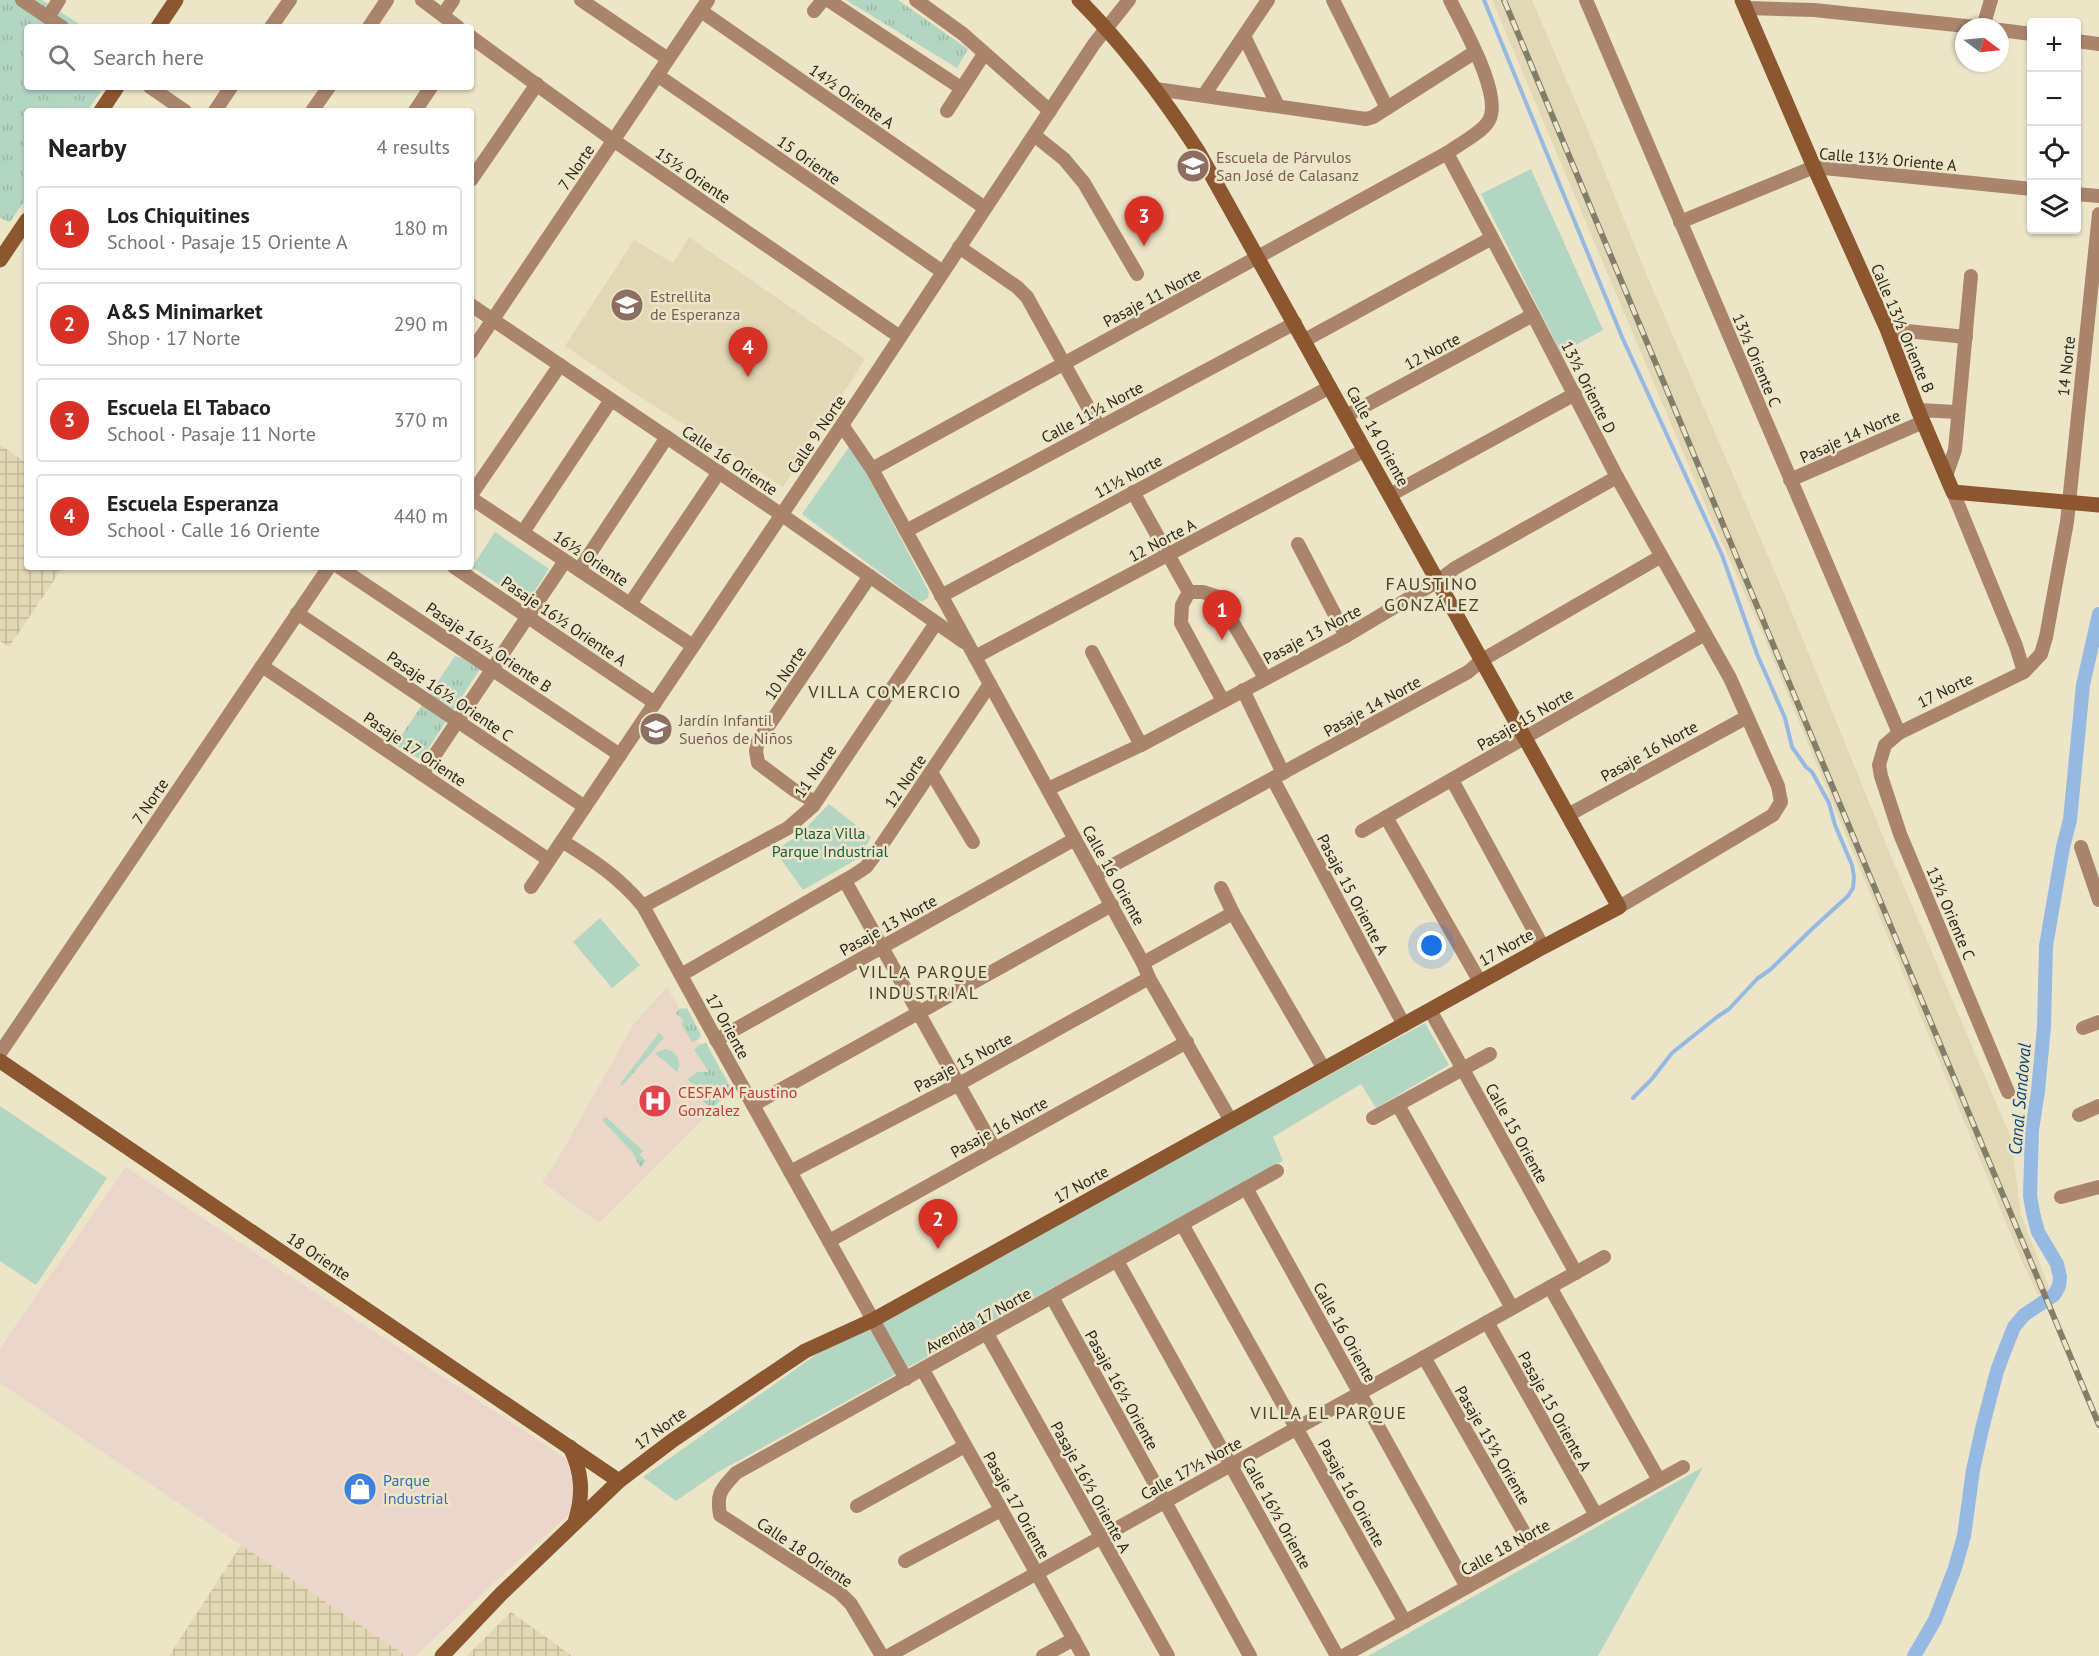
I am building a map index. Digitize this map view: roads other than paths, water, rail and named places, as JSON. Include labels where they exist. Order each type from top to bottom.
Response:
[{"type":"street","points":[[22,0],[58,24]]},
{"type":"street","points":[[48,17],[59,0]]},
{"type":"street","points":[[160,24],[176,0]]},
{"type":"street","points":[[274,24],[290,0]]},
{"type":"street","points":[[371,24],[387,0]]},
{"type":"street","points":[[422,0],[454,24]]},
{"type":"street","points":[[443,15],[453,0]]},
{"type":"street","points":[[828,0],[961,88]]},
{"type":"street","points":[[916,0],[963,34],[1050,111]]},
{"type":"street","name":"Calle 14 Oriente","points":[[1079,0],[1107,29],[1156,89],[1198,151],[1619,907]]},
{"type":"street","name":"Calle 9 Norte","points":[[531,887],[782,515],[1094,44],[1129,0]]},
{"type":"street","points":[[1204,95],[1268,0]]},
{"type":"street","points":[[1333,0],[1387,108]]},
{"type":"street","points":[[1447,153],[1487,124],[1493,110],[1493,99],[1476,52],[1450,0]]},
{"type":"street","name":"13½ Oriente C","points":[[1586,0],[1899,733]]},
{"type":"street","points":[[1986,18],[1991,0]]},
{"type":"street","points":[[584,1],[668,59]]},
{"type":"street","points":[[1744,4],[1815,5],[1955,24]]},
{"type":"street","name":"Calle 13½ Oriente B","points":[[1744,4],[1887,329],[1920,416],[2016,646],[2024,672]]},
{"type":"street","name":"7 Norte","points":[[474,347],[704,6]]},
{"type":"street","name":"14½ Oriente A","points":[[704,6],[985,208]]},
{"type":"street","points":[[2009,31],[2027,33]]},
{"type":"street","points":[[1244,36],[1278,106]]},
{"type":"street","name":"15½ Oriente","points":[[474,40],[614,140],[900,337]]},
{"type":"street","points":[[2081,42],[2099,44]]},
{"type":"street","points":[[1156,89],[1366,119],[1476,52]]},
{"type":"street","points":[[947,111],[984,54]]},
{"type":"street","name":"15 Oriente","points":[[657,75],[943,272]]},
{"type":"street","points":[[474,176],[537,84]]},
{"type":"street","points":[[103,108],[115,90]]},
{"type":"street","points":[[154,90],[181,108]]},
{"type":"street","points":[[217,108],[229,90]]},
{"type":"street","points":[[314,108],[327,90]]},
{"type":"street","points":[[417,108],[429,90]]},
{"type":"street","points":[[1034,135],[1074,169],[1100,207],[1137,273]]},
{"type":"street","name":"13½ Oriente D","points":[[1447,153],[1660,557],[1730,678],[1778,786],[1781,802]]},
{"type":"street","name":"Pasaje 11 Norte","points":[[872,469],[1447,153]]},
{"type":"street","name":"Calle 13½ Oriente A","points":[[1680,222],[1814,167],[2027,189]]},
{"type":"street","points":[[2081,194],[2099,196]]},
{"type":"street","name":"14 Norte","points":[[2024,672],[2038,658],[2043,647],[2067,522],[2099,214]]},
{"type":"street","points":[[0,260],[24,224]]},
{"type":"street","points":[[1305,340],[1492,238]]},
{"type":"street","points":[[959,247],[1017,287],[1027,297],[1099,427]]},
{"type":"street","points":[[1946,476],[1955,450],[1971,276]]},
{"type":"street","name":"Calle 16 Oriente","points":[[474,308],[719,472],[968,645]]},
{"type":"street","name":"12 Norte","points":[[1346,416],[1533,315]]},
{"type":"street","name":"Calle 11½ Norte","points":[[906,531],[1295,323]]},
{"type":"street","points":[[1887,329],[1966,337]]},
{"type":"street","points":[[474,492],[560,365]]},
{"type":"street","name":"11½ Norte","points":[[941,596],[1330,387]]},
{"type":"street","points":[[1390,495],[1575,394]]},
{"type":"street","points":[[523,532],[611,400]]},
{"type":"street","points":[[1920,416],[1958,412]]},
{"type":"street","name":"Pasaje 14 Norte","points":[[1790,480],[1920,416]]},
{"type":"street","name":"Calle 16 Oriente","points":[[842,425],[872,469],[1112,905],[1149,978],[1231,1121]]},
{"type":"street","points":[[579,570],[667,437]]},
{"type":"street","name":"12 Norte A","points":[[975,657],[1365,450]]},
{"type":"street","points":[[630,604],[719,472]]},
{"type":"street","name":"Pasaje 13 Norte","points":[[1048,789],[1140,745],[1346,636],[1438,581],[1455,568],[1617,477]]},
{"type":"street","points":[[1133,492],[1189,592]]},
{"type":"street","points":[[1953,492],[2095,504]]},
{"type":"street","name":"16½ Oriente","points":[[474,498],[693,646]]},
{"type":"street","points":[[1298,544],[1346,636]]},
{"type":"street","name":"Pasaje 14 Norte","points":[[1095,875],[1468,672],[1482,660],[1660,557]]},
{"type":"street","points":[[422,774],[565,561]]},
{"type":"street","name":"7 Norte","points":[[0,1053],[326,570]]},
{"type":"street","name":"Pasaje 16½ Oriente B","points":[[344,570],[620,755]]},
{"type":"street","name":"Pasaje 16½ Oriente A","points":[[458,570],[655,703]]},
{"type":"street","name":"10 Norte","points":[[815,802],[794,790],[758,763],[756,751],[758,741],[870,576]]},
{"type":"street","points":[[1189,592],[1203,592],[1218,597],[1266,678]]},
{"type":"street","points":[[1189,592],[1182,605],[1181,623],[1222,701]]},
{"type":"street","name":"Pasaje 16½ Oriente C","points":[[297,613],[585,807]]},
{"type":"street","name":"11 Norte","points":[[644,906],[788,828],[802,817],[815,802],[936,623]]},
{"type":"street","name":"Pasaje 15 Norte","points":[[1362,831],[1705,634]]},
{"type":"street","points":[[1092,652],[1140,745]]},
{"type":"street","name":"Pasaje 17 Oriente","points":[[262,666],[549,860]]},
{"type":"street","name":"17 Norte","points":[[1885,745],[1899,733],[2024,672]]},
{"type":"street","name":"12 Norte","points":[[681,975],[844,881],[871,861],[990,684]]},
{"type":"street","name":"Pasaje 15 Oriente A","points":[[1243,690],[1278,776],[1404,1025]]},
{"type":"street","name":"Pasaje 16 Norte","points":[[1568,815],[1747,717]]},
{"type":"street","name":"13½ Oriente C","points":[[1885,745],[1879,765],[1892,812],[2008,1092]]},
{"type":"street","points":[[931,772],[973,842]]},
{"type":"street","points":[[1452,780],[1543,947]]},
{"type":"street","name":"17 Norte","points":[[442,1656],[501,1594],[619,1481],[673,1440],[805,1351],[873,1320],[1543,947],[1619,907],[1773,814],[1781,802]]},
{"type":"street","points":[[1386,817],[1480,982]]},
{"type":"street","name":"Pasaje 13 Norte","points":[[717,1040],[1075,839]]},
{"type":"street","name":"17 Oriente","points":[[562,841],[611,872],[644,906],[906,1379]]},
{"type":"street","points":[[2081,848],[2099,900]]},
{"type":"street","points":[[844,881],[994,1148]]},
{"type":"street","points":[[1221,888],[1233,913],[1324,1070]]},
{"type":"street","points":[[753,1105],[1112,905]]},
{"type":"street","points":[[1143,963],[1233,913]]},
{"type":"street","name":"Pasaje 15 Norte","points":[[790,1172],[959,1084],[1149,978]]},
{"type":"street","name":"Calle 15 Oriente","points":[[1430,1010],[1576,1273]]},
{"type":"street","points":[[2084,1028],[2099,1022]]},
{"type":"street","name":"Pasaje 16 Norte","points":[[829,1241],[1187,1042]]},
{"type":"street","points":[[1373,1119],[1490,1054]]},
{"type":"street","name":"18 Oriente","points":[[0,1061],[619,1481]]},
{"type":"street","points":[[1398,1105],[1512,1308]]},
{"type":"street","points":[[2079,1114],[2099,1106]]},
{"type":"street","name":"Avenida 17 Norte","points":[[720,1515],[717,1500],[736,1473],[1277,1171]]},
{"type":"street","points":[[2061,1197],[2099,1187]]},
{"type":"street","name":"Calle 16 Oriente","points":[[1245,1188],[1467,1587]]},
{"type":"street","name":"Pasaje 16 Oriente","points":[[1182,1224],[1405,1622]]},
{"type":"street","name":"Calle 17½ Norte","points":[[888,1656],[1605,1257]]},
{"type":"street","name":"Calle 16½ Oriente","points":[[1117,1261],[1337,1656]]},
{"type":"street","points":[[1550,1287],[1659,1480]]},
{"type":"street","name":"Pasaje 16½ Oriente","points":[[1052,1297],[1250,1656]]},
{"type":"street","name":"Pasaje 15 Oriente A","points":[[1487,1323],[1596,1515]]},
{"type":"street","name":"Pasaje 16½ Oriente A","points":[[987,1334],[1168,1656]]},
{"type":"street","name":"Pasaje 15½ Oriente","points":[[1425,1357],[1534,1550]]},
{"type":"street","name":"Pasaje 17 Oriente","points":[[923,1370],[1083,1656]]},
{"type":"street","points":[[857,1506],[965,1446]]},
{"type":"street","points":[[570,1447],[580,1471],[582,1486],[575,1522]]},
{"type":"street","name":"Calle 18 Norte","points":[[1343,1656],[1683,1467]]},
{"type":"street","points":[[905,1561],[1001,1510]]},
{"type":"street","name":"Calle 18 Oriente","points":[[720,1515],[839,1592],[851,1605],[882,1656]]},
{"type":"street","points":[[1043,1656],[1074,1639]]},
{"type":"waterway","points":[[1484,0],[1622,337],[1722,555],[1757,654],[1785,718],[1792,747],[1812,772],[1829,803],[1835,825],[1852,865],[1854,877],[1853,888],[1848,896],[1771,969],[1757,979],[1729,1009],[1672,1053],[1651,1080],[1633,1098]]},
{"type":"waterway","name":"Canal Sandoval","points":[[1914,1656],[1935,1620],[1955,1568],[1964,1536],[1973,1470],[1982,1429],[1997,1371],[2006,1347],[2014,1327],[2024,1315],[2054,1295],[2059,1286],[2060,1277],[2057,1264],[2038,1232],[2030,1196],[2032,1130],[2044,1027],[2046,946],[2063,847],[2070,820],[2083,685],[2099,614]]},
{"type":"railway","points":[[1504,0],[2099,1425]]},
{"type":"place","name":"Escuela de Párvulos San José de Calasanz","points":[[1193,166]]},
{"type":"place","name":"Escuela El Tabaco","points":[[1144,246]]},
{"type":"place","name":"Estrellita de Esperanza","points":[[627,305]]},
{"type":"place","name":"Escuela Esperanza","points":[[748,377]]},
{"type":"place","name":"Los Chiquitines","points":[[1222,640]]},
{"type":"place","name":"Jardín Infantil Sueños de Niños","points":[[656,729]]},
{"type":"place","name":"CESFAM Faustino Gonzalez","points":[[655,1101]]},
{"type":"place","name":"A&S Minimarket","points":[[938,1249]]},
{"type":"place","name":"Parque Industrial","points":[[360,1489]]},
{"type":"district","name":"FAUSTINO GONZÁLEZ","points":[[1432,594]]},
{"type":"district","name":"VILLA COMERCIO","points":[[885,692]]},
{"type":"district","name":"VILLA PARQUE INDUSTRIAL","points":[[924,982]]},
{"type":"district","name":"VILLA EL PARQUE","points":[[1329,1413]]},
{"type":"park label","name":"Plaza Villa Parque Industrial","points":[[830,842]]}]
